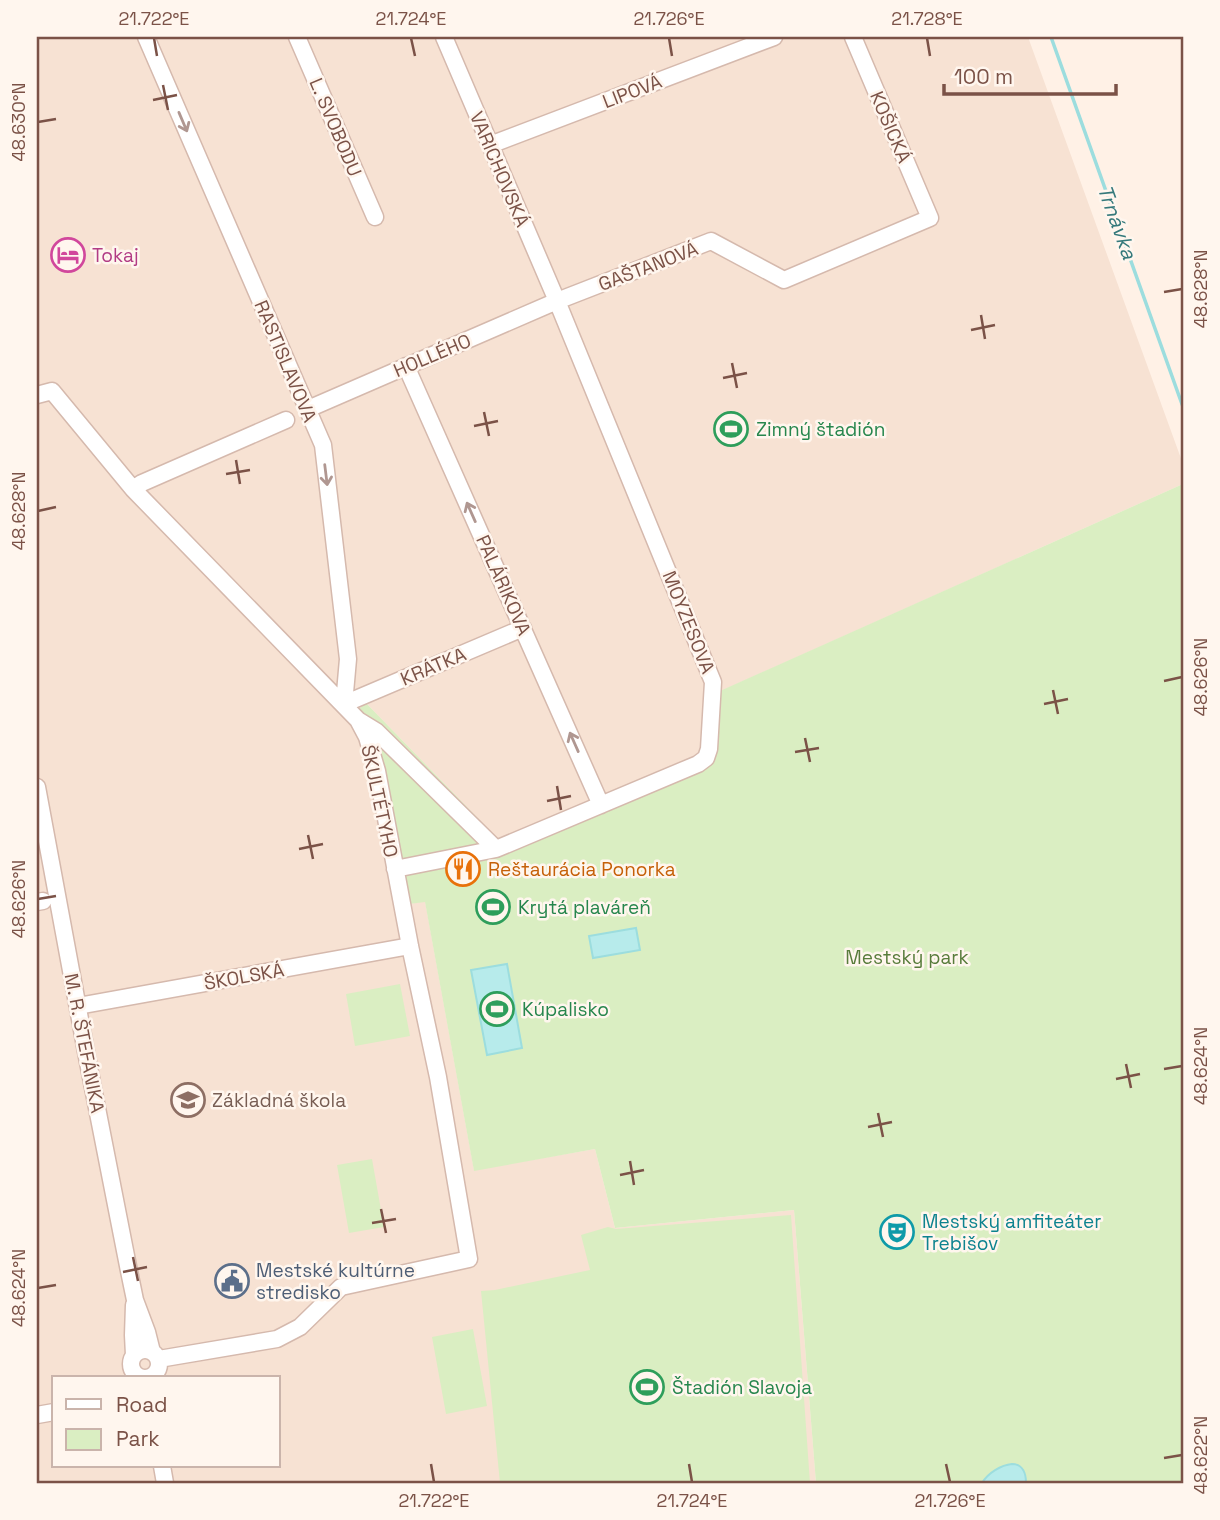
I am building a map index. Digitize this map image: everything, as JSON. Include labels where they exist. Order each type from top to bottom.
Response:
[{"type":"street","name":"RASTISLAVOVA","points":[[146,37],[323,445],[348,659],[344,705]]},
{"type":"street","name":"L. SVOBODU","points":[[297,37],[375,217]]},
{"type":"street","name":"VARICHOVSKÁ","points":[[446,37],[557,301]]},
{"type":"street","name":"LIPOVÁ","points":[[490,145],[774,37]]},
{"type":"street","name":"KOŠICKÁ","points":[[853,37],[930,218]]},
{"type":"street","name":"GAŠTANOVÁ","points":[[557,301],[711,241],[784,280],[930,218]]},
{"type":"street","name":"HOLLÉHO","points":[[308,410],[557,301]]},
{"type":"street","name":"MOYZESOVA","points":[[395,869],[495,849],[698,764],[706,758],[709,749],[713,682],[557,301]]},
{"type":"street","name":"PALÁRIKOVA","points":[[406,366],[601,805]]},
{"type":"street","name":"ŠKULTÉTYHO","points":[[37,395],[52,391],[133,489],[344,705],[358,720],[367,737],[377,771],[438,1077],[469,1259],[341,1287],[300,1327],[277,1339],[156,1365]]},
{"type":"street","points":[[133,489],[286,419]]},
{"type":"street","name":"KRÁTKA","points":[[344,705],[523,628]]},
{"type":"street","points":[[358,720],[376,730],[495,849]]},
{"type":"street","name":"M. R. ŠTEFÁNIKA","points":[[37,787],[135,1300],[156,1365]]},
{"type":"street","name":"ŠKOLSKÁ","points":[[78,1006],[410,946]]},
{"type":"street","name":"M. R. ŠTEFÁNIKA","points":[[134,1355],[135,1300]]},
{"type":"street","points":[[137,1376],[131,1365],[134,1355],[143,1350],[156,1365]]},
{"type":"shaded area","points":[[37,37],[1028,37],[1183,464],[1183,484],[721,691],[702,768],[506,853],[501,842],[366,703],[409,904],[425,901],[474,1170],[595,1149],[615,1228],[794,1210],[816,1483],[37,1483]]},
{"type":"green space","name":"Mestský park","points":[[1183,484],[1183,1483],[816,1483],[794,1210],[615,1228],[595,1149],[474,1171],[425,902],[409,904],[359,709],[366,703],[501,842],[507,853],[702,768],[720,691]]},
{"type":"green space","points":[[400,984],[410,1036],[355,1046],[346,994]]},
{"type":"green space","points":[[372,1159],[384,1227],[349,1233],[337,1165]]},
{"type":"green space","name":"Štadión Slavoja","points":[[791,1215],[810,1483],[500,1483],[481,1291],[590,1270],[581,1235],[608,1227],[616,1229]]},
{"type":"green space","points":[[473,1329],[487,1406],[446,1414],[432,1337]]},
{"type":"water","points":[[636,928],[640,950],[593,958],[589,936]]},
{"type":"water","name":"Kúpalisko","points":[[507,964],[522,1048],[487,1055],[471,970]]},
{"type":"water","points":[[1012,1464],[1023,1470],[1026,1483],[982,1483],[995,1470]]},
{"type":"waterway","name":"Trnávka","points":[[1051,37],[1183,407]]},
{"type":"place","name":"Tokaj","points":[[68,255]]},
{"type":"place","name":"Zimný štadión","points":[[731,429]]},
{"type":"place","name":"Reštaurácia Ponorka","points":[[463,869]]},
{"type":"place","name":"Krytá plaváreň","points":[[493,907]]},
{"type":"place","name":"Kúpalisko","points":[[497,1009]]},
{"type":"place","name":"Základná škola","points":[[188,1100]]},
{"type":"place","name":"Mestský amfiteáter Trebišov","points":[[897,1232]]},
{"type":"place","name":"Mestské kultúrne stredisko","points":[[232,1281]]},
{"type":"place","name":"Štadión Slavoja","points":[[647,1387]]}]
